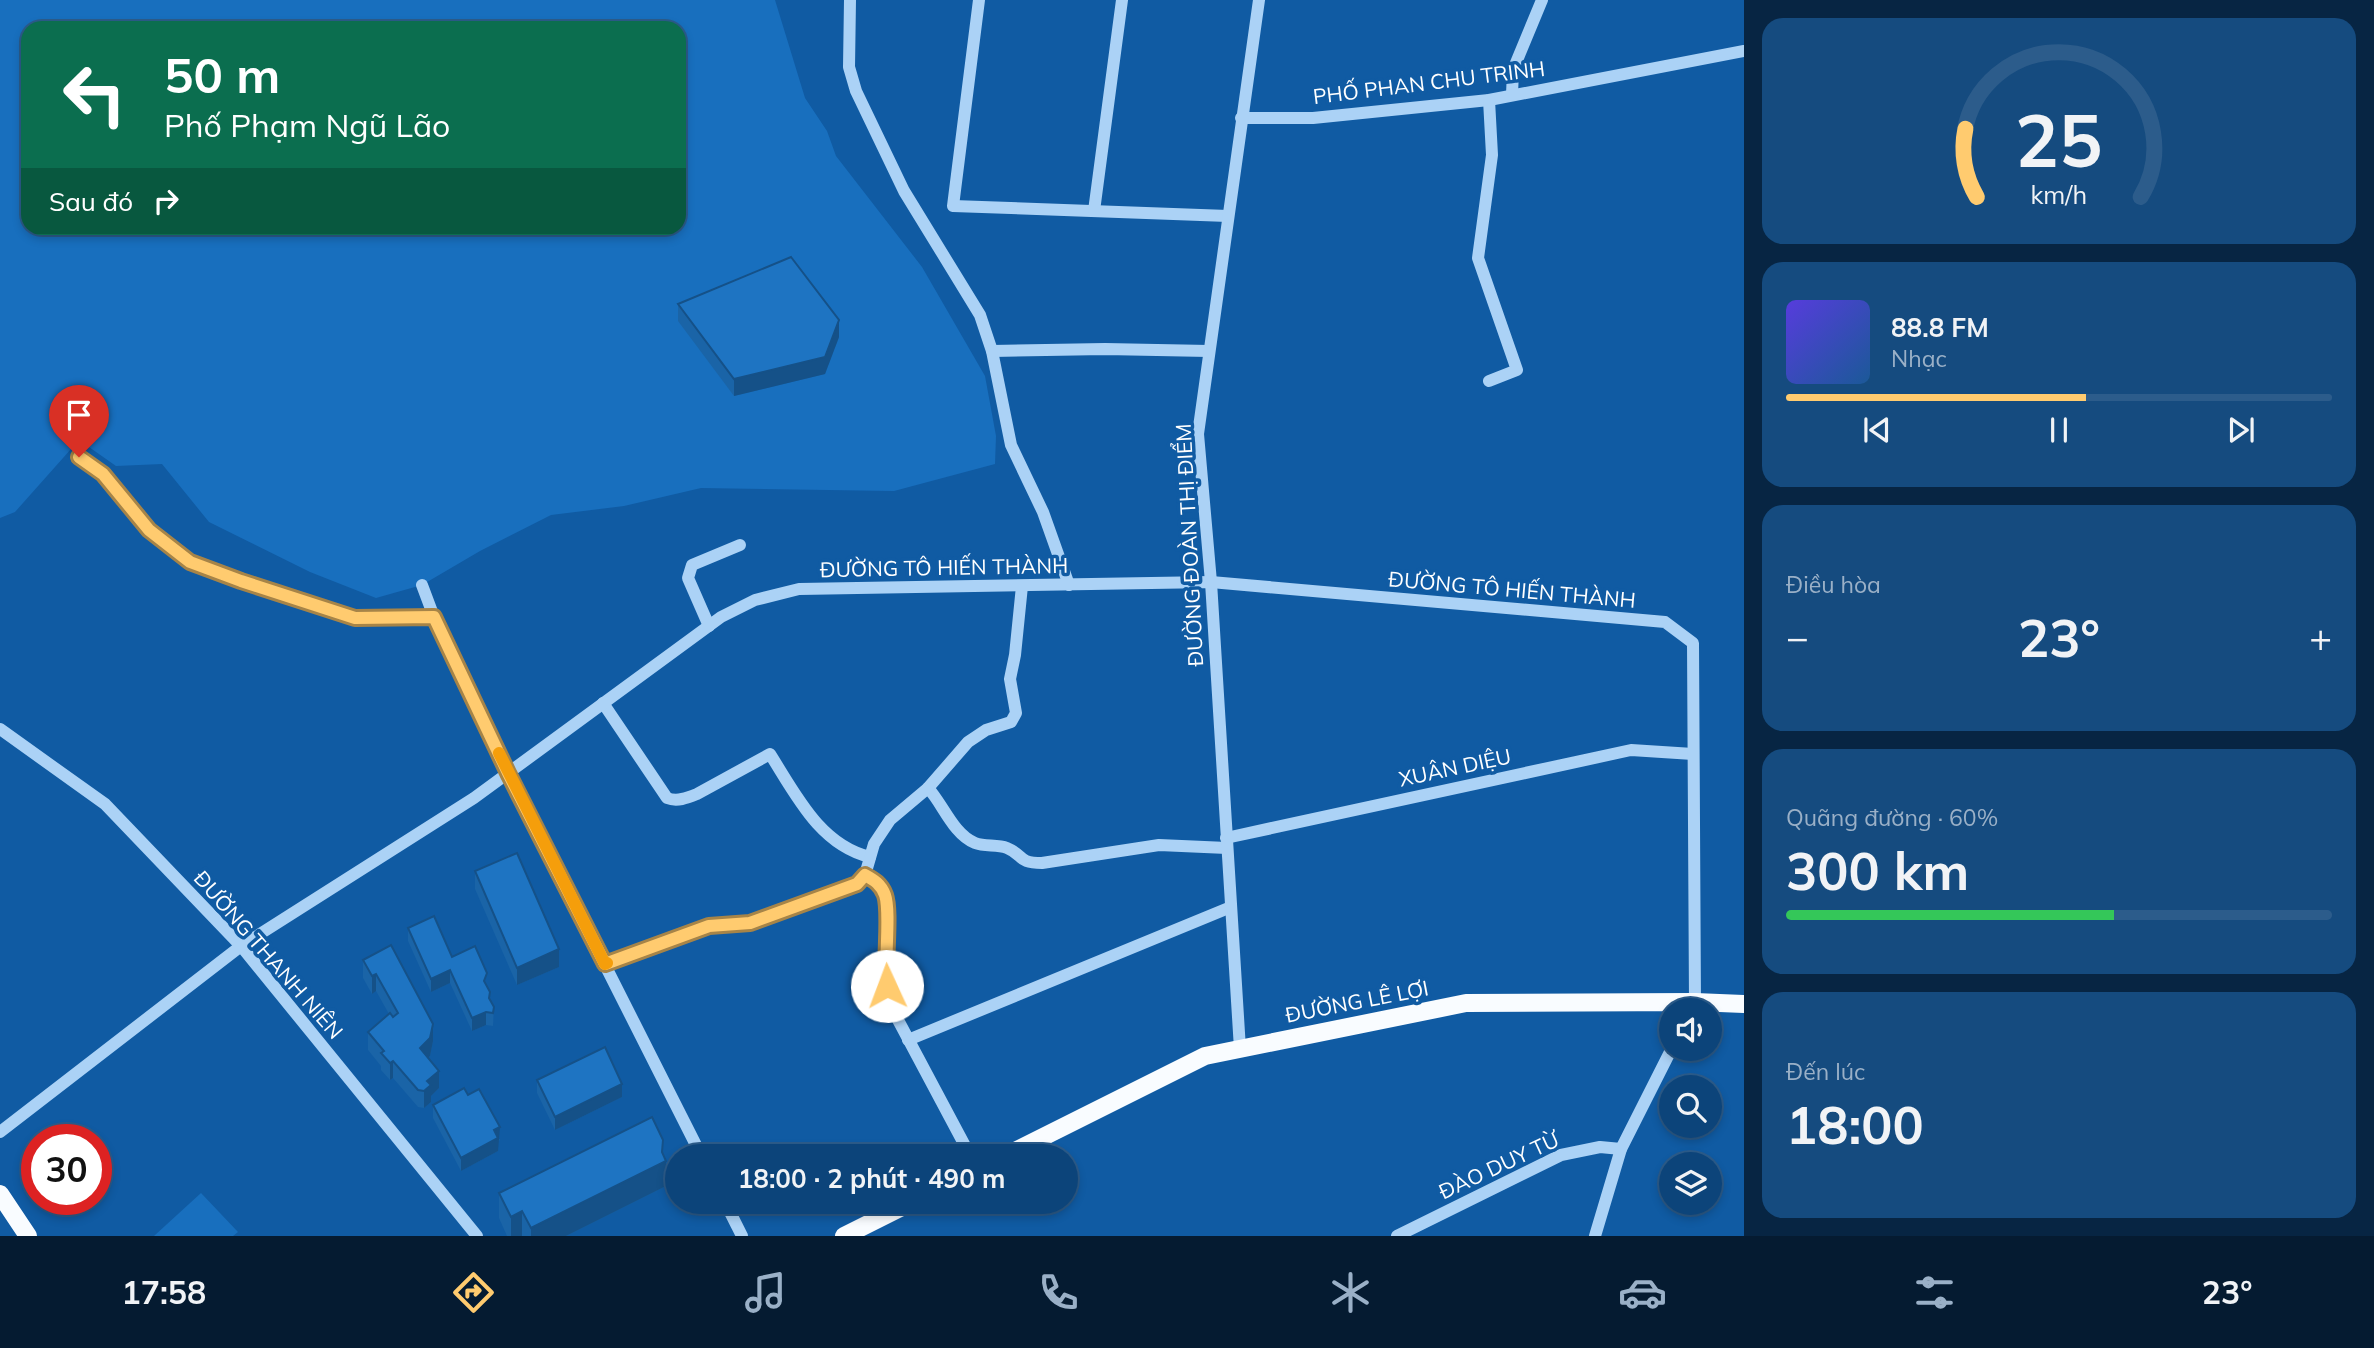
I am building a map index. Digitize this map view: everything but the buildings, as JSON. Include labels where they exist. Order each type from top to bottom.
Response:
[{"type":"main road","name":"ĐƯỜNG LÊ LỢI","points":[[1029,1144],[1205,1056],[1466,1003],[1659,1006]]},
{"type":"main road","name":"ĐƯỜNG LÊ LỢI","points":[[1722,1005],[1744,1004]]},
{"type":"main road","points":[[0,1194],[29,1236]]},
{"type":"main road","points":[[844,1236],[888,1214]]},
{"type":"street","points":[[850,0],[849,66],[856,91],[904,191],[980,315],[992,351],[1011,444],[1043,512],[1069,585]]},
{"type":"street","points":[[979,0],[953,206],[1228,216]]},
{"type":"street","points":[[1094,211],[1122,0]]},
{"type":"street","name":"ĐƯỜNG ĐOÀN THỊ ĐIỂM","points":[[1240,1049],[1211,582],[1198,435],[1259,0]]},
{"type":"street","points":[[1512,95],[1513,70],[1542,0]]},
{"type":"street","name":"PHỐ PHAN CHU TRINH","points":[[1241,118],[1313,118],[1489,100],[1744,51]]},
{"type":"street","points":[[1489,100],[1491,168],[1478,249],[1517,370],[1489,381]]},
{"type":"street","points":[[992,351],[1209,351]]},
{"type":"street","points":[[79,457],[103,474],[149,530],[190,562],[355,618],[434,617]]},
{"type":"street","points":[[709,626],[688,578],[689,571],[692,565],[740,545]]},
{"type":"street","name":"ĐƯỜNG TÔ HIẾN THÀNH","points":[[0,1132],[241,946],[474,798],[721,617],[755,600],[799,589],[1211,582],[1665,622],[1693,643],[1693,998]]},
{"type":"street","points":[[422,585],[434,617],[508,773],[695,1144]]},
{"type":"street","points":[[605,964],[709,926],[750,923],[857,884],[865,875],[881,831],[928,788],[968,742],[986,730],[1011,722],[1014,718],[1016,713],[1010,679],[1022,586]]},
{"type":"street","points":[[603,703],[667,798],[685,799],[697,794],[770,754],[817,826],[845,849],[870,857]]},
{"type":"street","name":"ĐƯỜNG THANH NIÊN","points":[[0,729],[105,804],[241,946],[477,1236]]},
{"type":"street","name":"XUÂN DIỆU","points":[[928,788],[964,837],[976,844],[1009,849],[1020,859],[1030,863],[1042,863],[1158,845],[1227,843],[1631,750],[1693,754]]},
{"type":"street","points":[[865,875],[876,881],[886,896],[884,969],[888,1003],[964,1144]]},
{"type":"street","points":[[908,1040],[1231,907]]},
{"type":"street","points":[[1595,1236],[1621,1149],[1665,1061]]},
{"type":"street","name":"ĐÀO DUY TỪ","points":[[1397,1236],[1561,1155],[1600,1147],[1621,1149]]},
{"type":"street","points":[[731,1214],[742,1236]]},
{"type":"shaded area","points":[[0,0],[775,0],[805,98],[827,131],[836,156],[922,267],[985,376],[996,436],[995,464],[894,491],[701,488],[624,506],[551,515],[480,551],[422,585],[376,598],[310,572],[209,522],[162,464],[116,466],[79,440],[15,512],[0,518]]},
{"type":"shaded area","points":[[201,1193],[238,1232],[233,1236],[154,1236]]},
{"type":"slow traffic","points":[[499,753],[605,964],[607,963]]},
{"type":"route","points":[[79,457],[103,474],[149,530],[190,562],[355,618],[434,617],[508,773],[605,964],[709,926],[750,923],[857,884],[865,875],[876,881],[886,896],[884,969],[887,986]]}]
